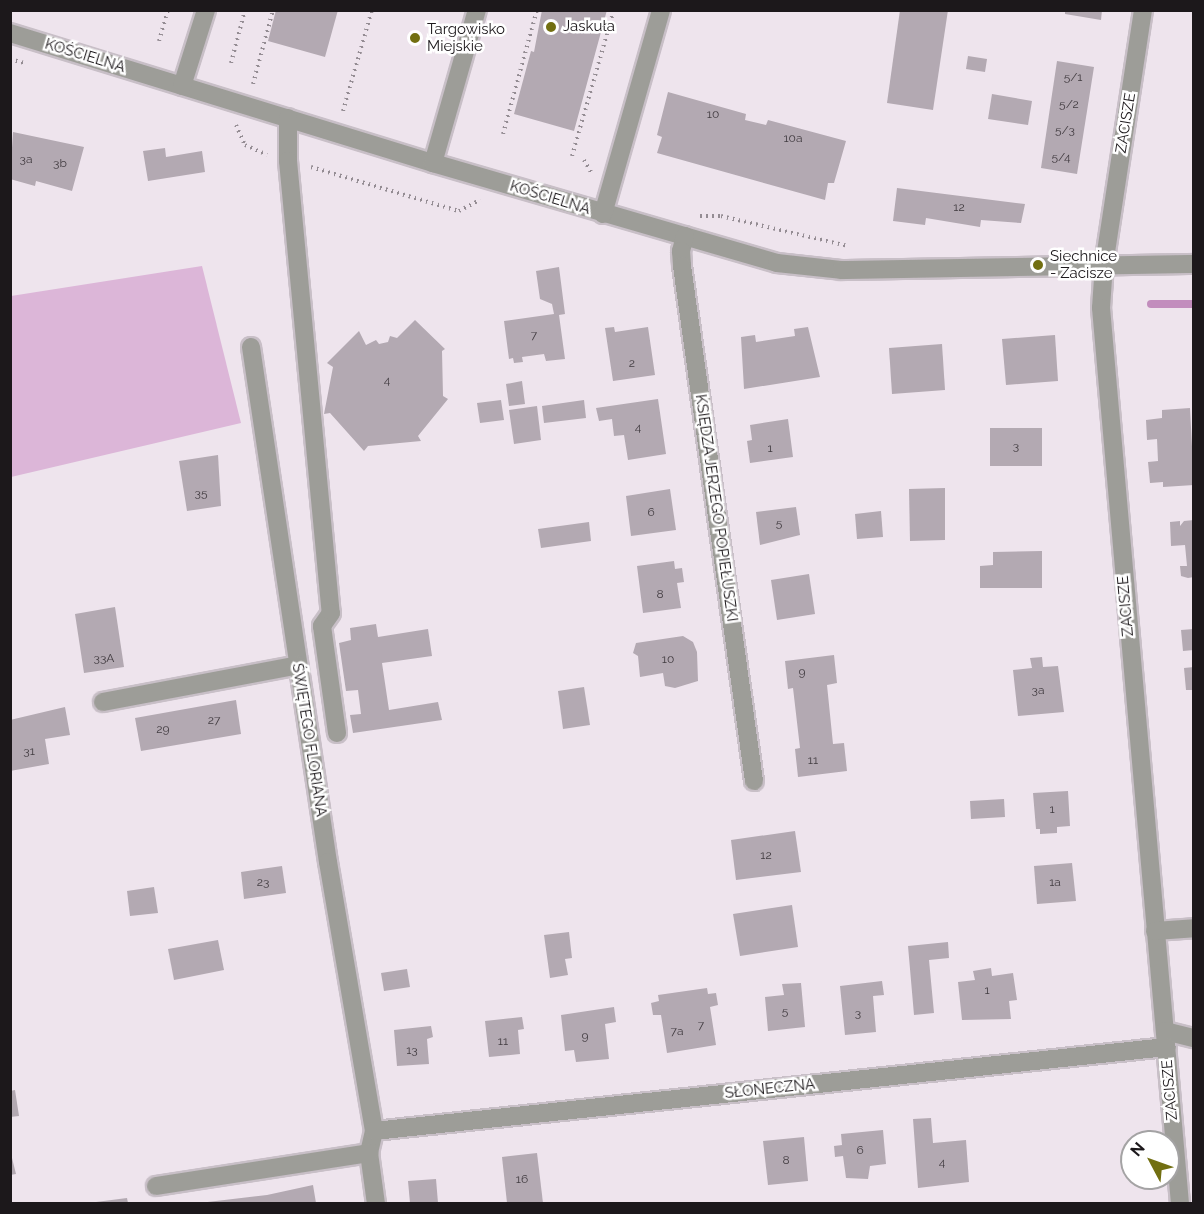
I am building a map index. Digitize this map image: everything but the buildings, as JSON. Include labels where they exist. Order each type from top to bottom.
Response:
[{"type":"street","points":[[182,86],[206,10]]},
{"type":"street","points":[[433,163],[477,10]]},
{"type":"street","points":[[603,214],[661,10]]},
{"type":"street","name":"ZACISZE","points":[[1143,10],[1104,264],[1101,308],[1180,1203]]},
{"type":"street","name":"KOŚCIELNA","points":[[10,33],[603,214],[777,263],[842,270],[1194,264]]},
{"type":"street","points":[[288,118],[288,160],[331,613],[322,626],[337,733]]},
{"type":"street","name":"KSIĘDZA JERZEGO POPIEŁUSZKI","points":[[686,236],[681,251],[682,266],[754,781]]},
{"type":"street","name":"ŚWIĘTEGO FLORIANA","points":[[251,347],[298,665],[374,1131]]},
{"type":"street","points":[[104,702],[298,665]]},
{"type":"street","points":[[1155,931],[1194,928]]},
{"type":"street","name":"SŁONECZNA","points":[[374,1131],[1166,1039],[1194,1038]]},
{"type":"street","points":[[374,1131],[369,1153],[376,1203]]},
{"type":"street","points":[[156,1186],[369,1153]]},
{"type":"path","points":[[159,41],[168,10]]},
{"type":"path","points":[[231,63],[245,10]]},
{"type":"path","points":[[253,85],[273,10]]},
{"type":"path","points":[[343,111],[372,10]]},
{"type":"path","points":[[503,134],[537,10]]},
{"type":"path","points":[[572,156],[614,10]]},
{"type":"path","points":[[229,116],[244,145],[277,158]]},
{"type":"path","points":[[307,166],[459,211],[486,197]]},
{"type":"path","points":[[689,215],[721,216],[852,247]]},
{"type":"shaded area","points":[[202,266],[241,423],[11,477],[11,296]]},
{"type":"waterway","points":[[1151,304],[1194,304]]},
{"type":"place","name":"Jaskuła","points":[[551,27]]},
{"type":"place","name":"Targowisko Miejskie","points":[[415,38]]},
{"type":"place","name":"Siechnice - Zacisze","points":[[1038,265]]}]
